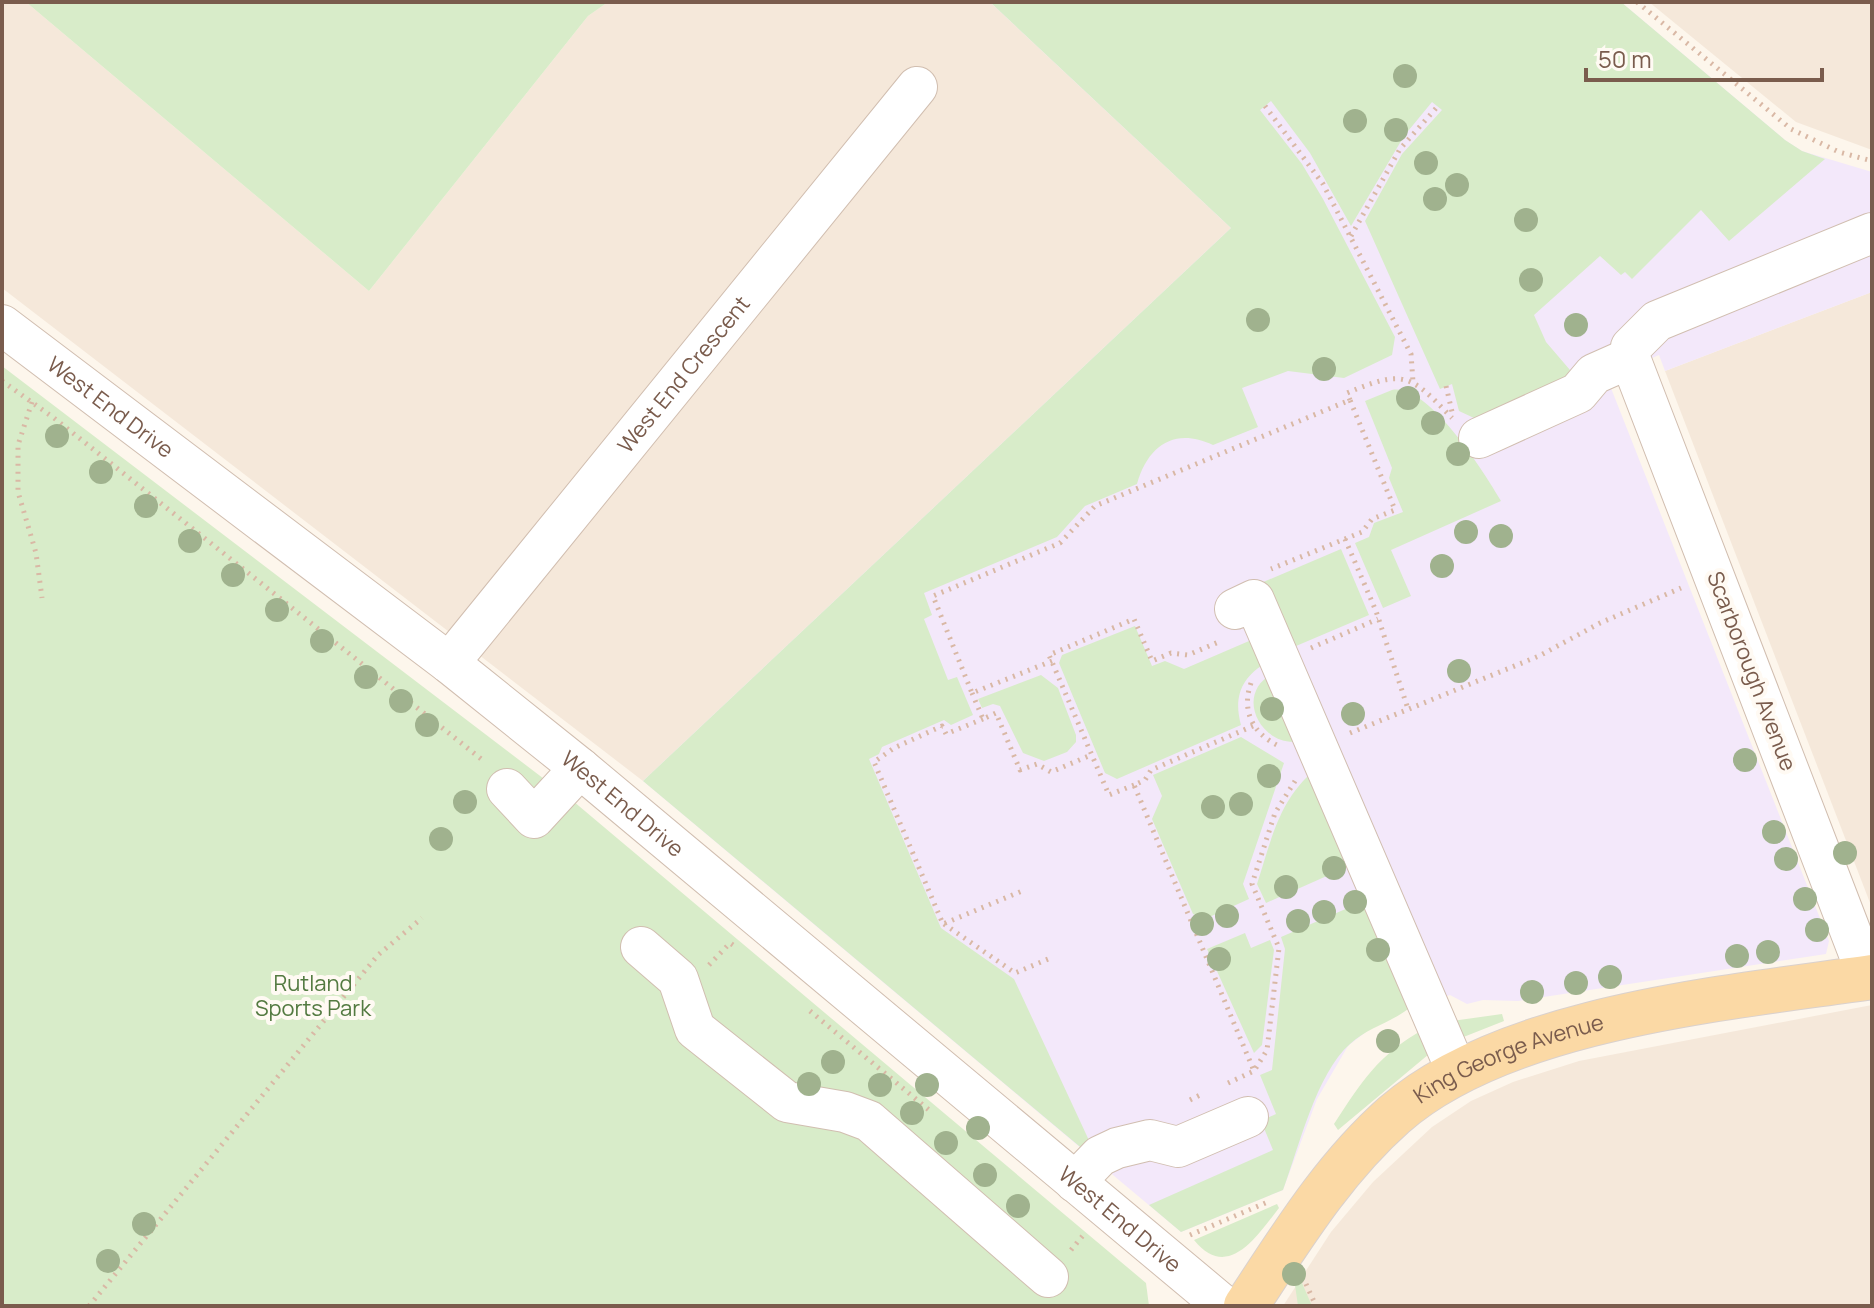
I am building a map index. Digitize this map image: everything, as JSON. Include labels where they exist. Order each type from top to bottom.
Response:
[{"type":"main road","name":"King George Avenue","points":[[1246,1306],[1324,1189],[1351,1158],[1395,1114],[1457,1072],[1536,1040],[1589,1026],[1690,1005],[1870,977]]},
{"type":"street","name":"West End Crescent","points":[[449,663],[917,87]]},
{"type":"street","points":[[1467,429],[1578,393],[1594,374],[1632,362],[1631,347],[1657,321],[1872,233]]},
{"type":"street","name":"West End Drive","points":[[2,325],[449,663],[580,768],[1224,1306]]},
{"type":"street","name":"Scarborough Avenue","points":[[1632,362],[1870,977]]},
{"type":"street","points":[[1251,611],[1280,662],[1310,748],[1457,1072]]},
{"type":"street","points":[[507,789],[534,818],[580,768]]},
{"type":"street","points":[[641,947],[678,979],[695,1029],[787,1102],[845,1112],[869,1121],[1058,1266]]},
{"type":"street","points":[[1075,1182],[1100,1156],[1117,1148],[1150,1140],[1178,1147],[1248,1117]]},
{"type":"path","points":[[1637,2],[1791,129],[1839,152],[1872,161]]},
{"type":"path","points":[[1265,106],[1314,171],[1350,237],[1411,354],[1413,382]]},
{"type":"path","points":[[1350,237],[1400,149],[1438,106]]},
{"type":"path","points":[[1253,726],[1151,770],[1145,780],[1109,795],[1049,655],[1134,619],[1152,661],[1171,653],[1188,655],[1251,611],[1246,579],[1362,532],[1372,519],[1395,510],[1347,393],[1384,378],[1413,382],[1467,429]]},
{"type":"path","points":[[2,381],[459,739],[507,789]]},
{"type":"path","points":[[1446,386],[1467,429]]},
{"type":"path","points":[[983,719],[933,596],[1060,543],[1095,506],[1350,400]]},
{"type":"path","points":[[32,402],[18,445],[18,492],[36,553],[42,598]]},
{"type":"path","points":[[1345,539],[1378,619],[1408,709]]},
{"type":"path","points":[[1378,619],[1261,672],[1249,689],[1247,709],[1253,726],[1280,747],[1310,748],[1539,656],[1600,623],[1687,586]]},
{"type":"path","points":[[972,693],[1052,661]]},
{"type":"path","points":[[1053,957],[1015,973],[943,924],[874,762],[894,748],[942,726],[946,734],[996,713],[1020,770],[1037,764],[1051,772],[1091,755]]},
{"type":"path","points":[[1226,1085],[1254,1071],[1267,1050],[1279,948],[1252,884],[1275,813],[1285,793],[1307,769],[1310,748]]},
{"type":"path","points":[[1134,785],[1254,1071]]},
{"type":"path","points":[[943,924],[1022,891]]},
{"type":"path","points":[[89,1306],[378,955],[422,918]]},
{"type":"path","points":[[682,995],[730,943],[741,952]]},
{"type":"path","points":[[800,1002],[941,1120]]},
{"type":"path","points":[[1190,1100],[1214,1090]]},
{"type":"path","points":[[1182,1238],[1278,1198]]},
{"type":"path","points":[[1058,1266],[1090,1227]]},
{"type":"path","points":[[1070,1228],[1082,1237]]},
{"type":"shaded area","points":[[2,2],[26,2],[369,291],[588,16],[608,2],[990,2],[1231,228],[643,781],[2,288]]},
{"type":"shaded area","points":[[990,2],[1621,2],[1785,140],[1802,151],[1872,172],[1872,292],[1665,371],[1659,355],[1607,378],[1829,941],[1826,954],[1518,1001],[1483,1000],[1467,1004],[1450,995],[1408,1009],[1376,1024],[1348,1046],[1317,1099],[1283,1190],[1181,1232],[643,781],[1231,228]]},
{"type":"shaded area","points":[[1649,2],[1872,2],[1872,150],[1796,122]]},
{"type":"shaded area","points":[[1872,292],[1872,908],[1665,371]]},
{"type":"shaded area","points":[[1872,1005],[1872,1306],[1283,1306],[1331,1232],[1373,1182],[1432,1127],[1471,1101],[1513,1082],[1579,1061]]},
{"type":"green space","points":[[26,2],[608,2],[588,16],[369,291]]},
{"type":"green space","points":[[990,2],[1621,2],[1785,140],[1802,151],[1825,159],[1729,241],[1701,210],[1632,279],[1625,272],[1621,275],[1600,256],[1534,315],[1546,342],[1570,370],[1567,385],[1520,397],[1474,418],[1459,411],[1452,384],[1440,389],[1365,221],[1402,154],[1442,110],[1432,102],[1404,136],[1351,226],[1310,153],[1271,101],[1260,110],[1302,164],[1323,199],[1395,337],[1392,355],[1344,378],[1288,371],[1242,388],[1258,427],[1213,445],[1187,438],[1165,443],[1148,459],[1137,484],[1085,506],[1057,537],[924,593],[932,615],[924,619],[948,680],[957,677],[973,715],[951,725],[944,720],[882,747],[879,754],[869,759],[941,928],[1014,979],[1093,1149],[1085,1151],[643,781],[1231,228]]},
{"type":"green space","name":"Rutland Sports Park","points":[[2,366],[573,801],[1146,1283],[1149,1306],[2,1306]]},
{"type":"green space","points":[[1392,390],[1406,392],[1422,400],[1438,414],[1469,451],[1501,501],[1391,550],[1411,596],[1383,608],[1355,543],[1369,537],[1374,523],[1403,512],[1389,478],[1392,468],[1365,401]]},
{"type":"green space","points":[[1341,549],[1369,615],[1289,649],[1261,583]]},
{"type":"green space","points":[[1135,626],[1152,666],[1165,661],[1184,669],[1256,638],[1267,662],[1251,674],[1242,688],[1238,705],[1241,725],[1117,779],[1105,773],[1059,663],[1062,655]]},
{"type":"green space","points":[[1272,674],[1301,741],[1275,737],[1264,729],[1257,718],[1255,694],[1260,683]]},
{"type":"green space","points":[[1041,675],[1058,688],[1076,735],[1076,742],[1067,752],[1044,761],[1023,753],[1000,706],[993,704],[982,708],[978,699]]},
{"type":"green space","points":[[1241,737],[1284,763],[1243,884],[1249,899],[1205,919],[1193,914],[1152,819],[1162,796],[1153,775]]},
{"type":"green space","points":[[1315,770],[1356,863],[1266,903],[1257,884],[1272,837],[1293,794]]},
{"type":"green space","points":[[1364,901],[1408,1009],[1357,1038],[1338,1057],[1318,1092],[1283,1190],[1181,1232],[1149,1205],[1273,1150],[1261,1121],[1276,1114],[1260,1075],[1272,1070],[1285,949],[1281,937]]},
{"type":"green space","points":[[1245,933],[1251,948],[1270,940],[1274,950],[1262,1045],[1254,1053],[1207,949]]},
{"type":"green space","points":[[1502,1014],[1504,1021],[1461,1038],[1452,1021]]},
{"type":"green space","points":[[1424,1029],[1429,1054],[1338,1130],[1334,1124],[1372,1070],[1394,1049]]},
{"type":"green space","points":[[1277,1204],[1279,1208],[1261,1231],[1230,1256],[1219,1257],[1207,1252],[1194,1240]]},
{"type":"green space","points":[[1299,1276],[1312,1306],[1298,1306],[1295,1285]]}]
